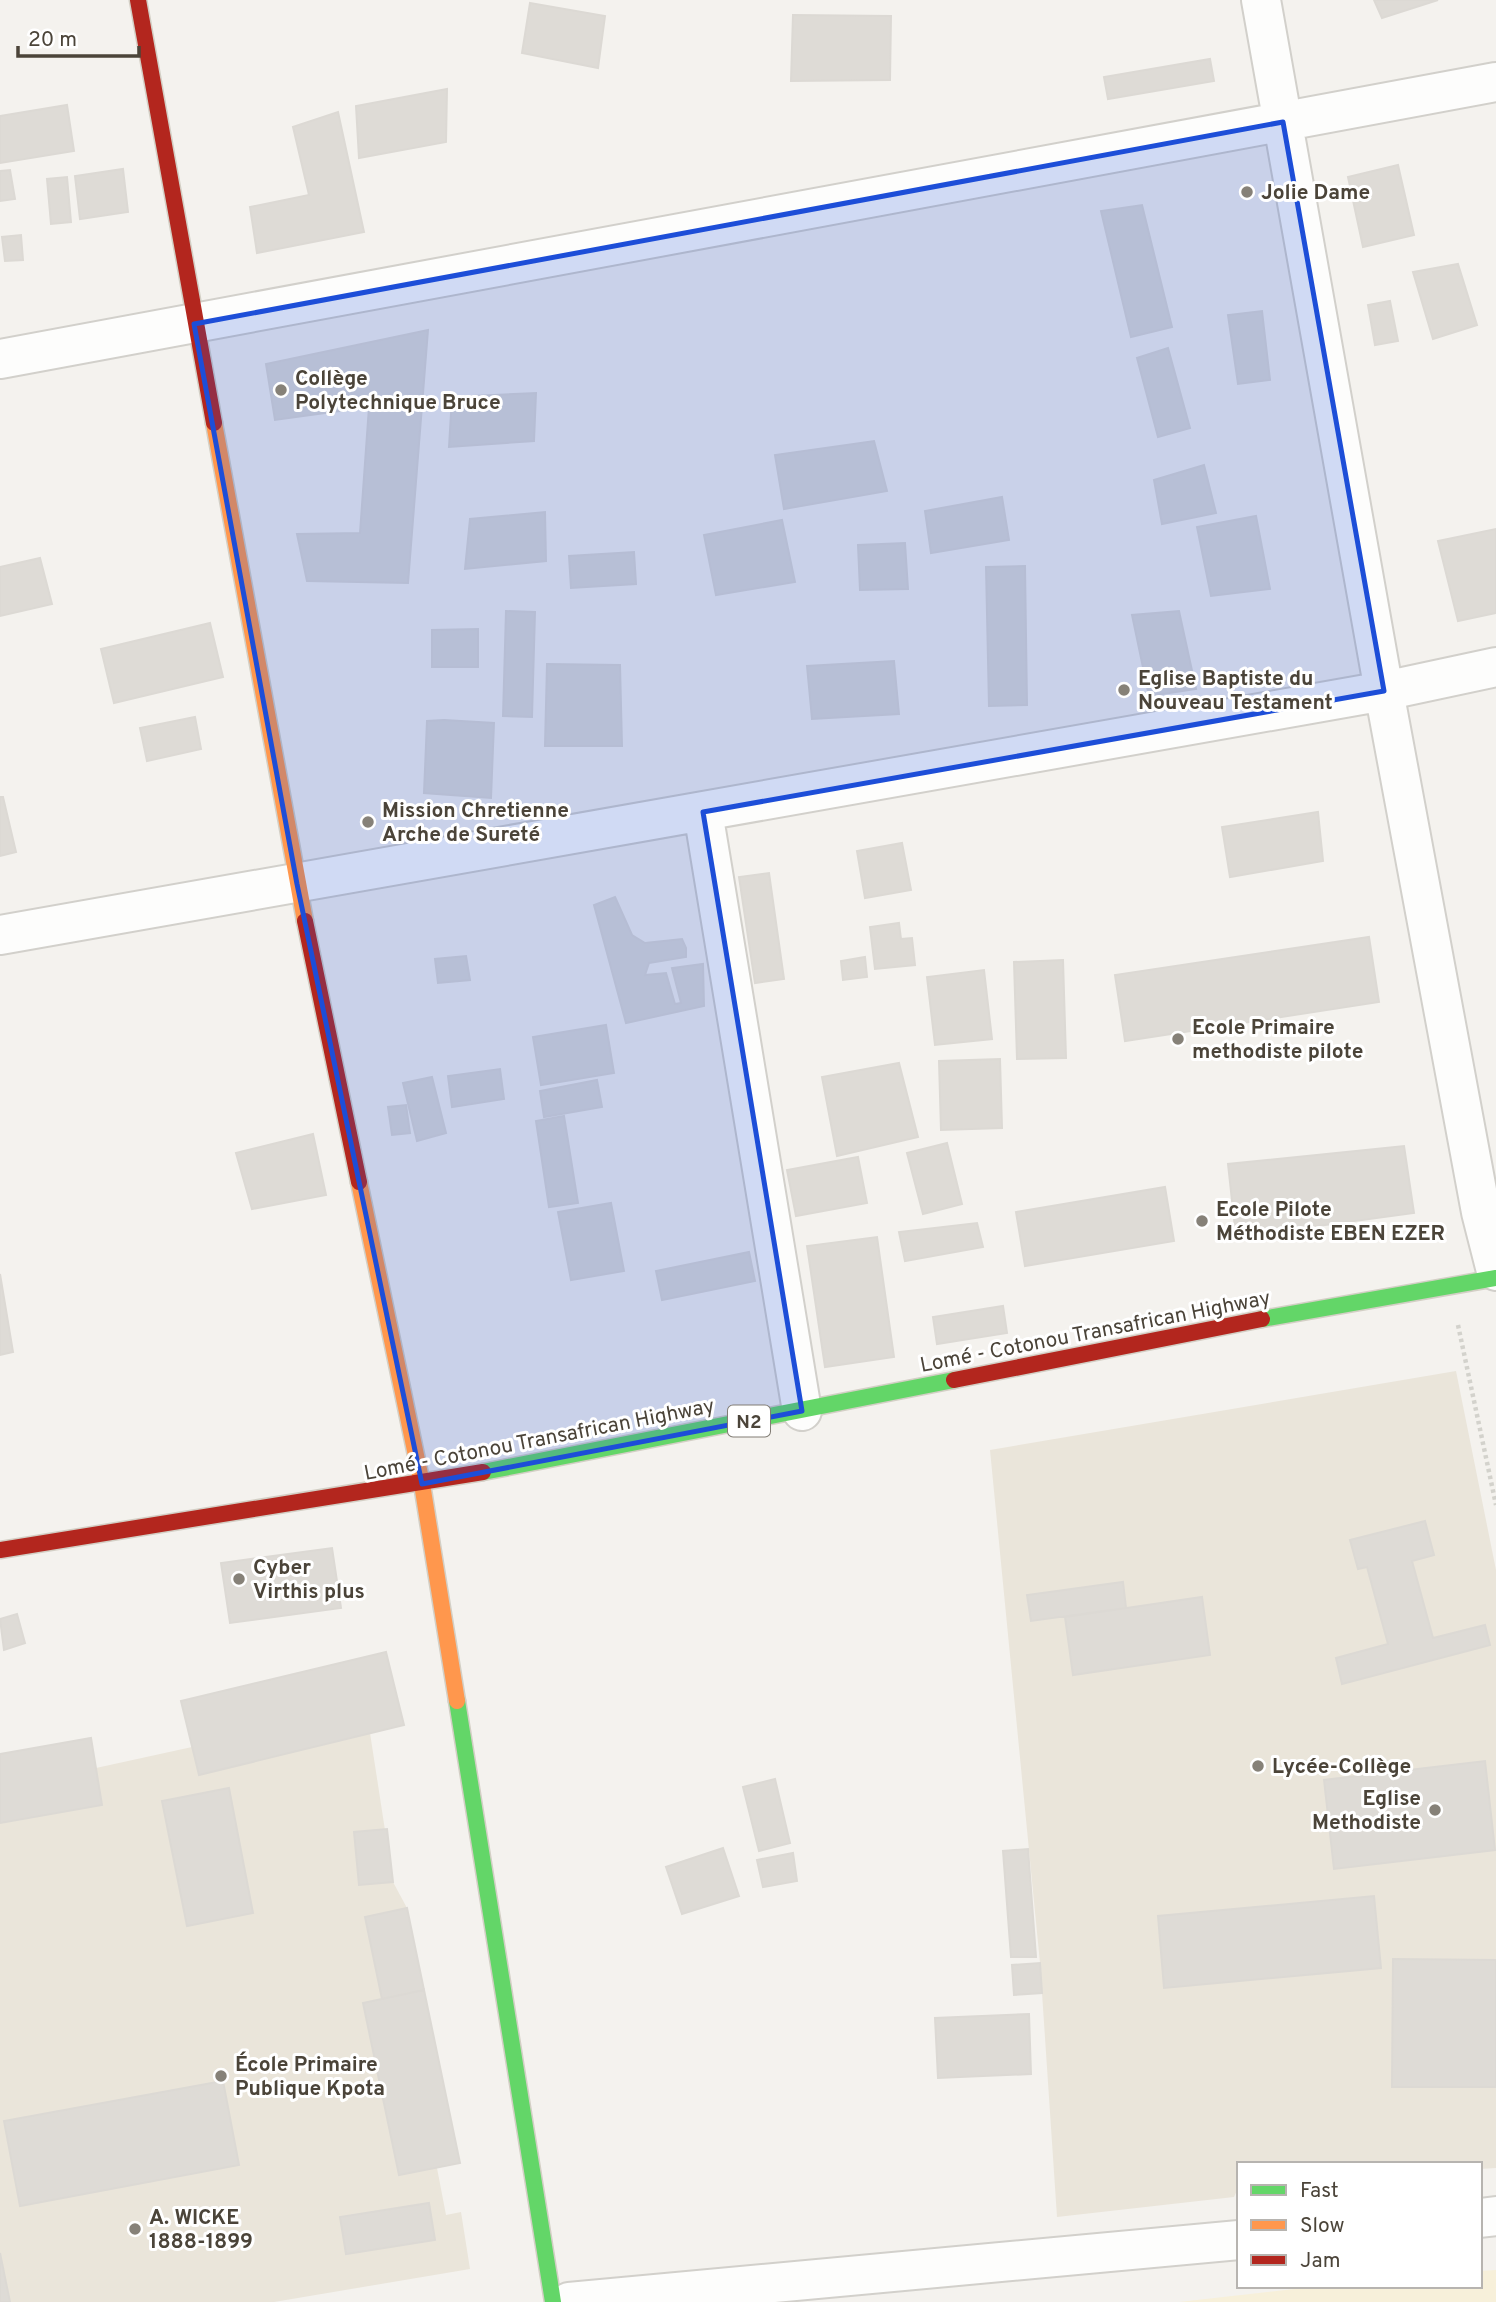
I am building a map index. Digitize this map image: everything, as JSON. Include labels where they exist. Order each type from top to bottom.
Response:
[{"type":"main road","points":[[138,0],[194,324],[297,884],[422,1484],[554,2302]]},
{"type":"main road","name":"Lomé - Cotonou Transafrican Highway","points":[[0,1550],[422,1484],[1310,1310],[1496,1278]]},
{"type":"street","points":[[1261,0],[1384,691],[1481,1212],[1496,1271]]},
{"type":"street","points":[[0,359],[1496,82]]},
{"type":"street","points":[[0,935],[1384,691],[1496,667]]},
{"type":"street","points":[[703,812],[802,1411]]},
{"type":"street","points":[[569,2302],[1237,2240]]},
{"type":"path","points":[[1448,1287],[1469,1369],[1496,1505]]},
{"type":"highlighted area","points":[[1283,122],[1384,691],[703,812],[802,1411],[422,1484],[297,884],[194,324]]},
{"type":"shaded area","name":"Lycée-Collège","points":[[1456,1371],[1496,1570],[1496,2168],[1482,2169],[1482,2162],[1237,2162],[1237,2190],[1234,2197],[1057,2217],[1040,1963],[990,1450]]},
{"type":"shaded area","name":"École Primaire Publique Kpota","points":[[370,1733],[393,1882],[407,1908],[460,2163],[437,2168],[446,2215],[461,2212],[470,2269],[274,2302],[0,2302],[0,1823],[102,1805],[96,1768],[192,1747],[199,1775]]},
{"type":"sand","points":[[1496,2270],[1496,2302],[1179,2302],[1303,2288],[1482,2288],[1482,2271]]},
{"type":"building","points":[[1374,0],[1438,0],[1382,18]]},
{"type":"building","points":[[530,3],[605,16],[598,68],[522,53]]},
{"type":"building","points":[[793,15],[891,16],[890,80],[791,81]]},
{"type":"building","points":[[1210,59],[1214,81],[1108,99],[1104,77]]},
{"type":"building","points":[[447,89],[446,142],[359,158],[356,106]]},
{"type":"building","points":[[67,105],[74,151],[0,163],[0,116]]},
{"type":"building","points":[[338,112],[364,232],[257,253],[250,207],[309,195],[293,127]]},
{"type":"building","points":[[1398,165],[1414,235],[1363,247],[1348,177]]},
{"type":"building","points":[[123,169],[128,212],[80,219],[75,176]]},
{"type":"building","points":[[10,170],[15,199],[0,201],[0,171]]},
{"type":"building","points":[[67,177],[71,222],[51,224],[47,179]]},
{"type":"building","points":[[1142,205],[1172,327],[1131,337],[1101,211]]},
{"type":"building","points":[[21,235],[23,260],[5,261],[2,237]]},
{"type":"building","points":[[1458,264],[1477,325],[1433,339],[1413,272]]},
{"type":"building","points":[[1390,301],[1398,341],[1375,345],[1368,305]]},
{"type":"building","points":[[1262,311],[1270,380],[1238,384],[1228,315]]},
{"type":"building","points":[[428,330],[408,583],[307,581],[297,534],[360,533],[369,407],[275,420],[266,364]]},
{"type":"building","points":[[1168,348],[1190,428],[1158,437],[1137,358]]},
{"type":"building","points":[[536,393],[534,441],[449,447],[452,397]]},
{"type":"building","points":[[874,441],[887,491],[784,509],[775,455]]},
{"type":"building","points":[[1204,465],[1216,513],[1162,524],[1154,480]]},
{"type":"building","points":[[1002,497],[1009,540],[931,553],[925,511]]},
{"type":"building","points":[[545,512],[546,561],[465,569],[470,519]]},
{"type":"building","points":[[1256,516],[1270,589],[1211,596],[1197,527]]},
{"type":"building","points":[[782,520],[795,582],[716,595],[704,535]]},
{"type":"building","points":[[1496,529],[1496,613],[1458,621],[1438,541]]},
{"type":"building","points":[[905,543],[908,589],[860,590],[858,545]]},
{"type":"building","points":[[634,552],[636,584],[571,588],[569,556]]},
{"type":"building","points":[[40,558],[52,604],[0,616],[0,567]]},
{"type":"building","points":[[1025,566],[1027,705],[989,706],[986,567]]},
{"type":"building","points":[[506,611],[535,612],[532,717],[503,716]]},
{"type":"building","points":[[1179,611],[1196,689],[1149,696],[1132,615]]},
{"type":"building","points":[[210,623],[223,677],[114,703],[101,649]]},
{"type":"building","points":[[478,629],[478,667],[432,667],[432,630]]},
{"type":"building","points":[[894,661],[899,714],[812,719],[807,666]]},
{"type":"building","points":[[547,664],[620,665],[622,746],[545,746]]},
{"type":"building","points":[[195,717],[201,749],[147,761],[140,728]]},
{"type":"building","points":[[427,721],[494,723],[491,798],[424,793]]},
{"type":"building","points":[[0,797],[3,797],[16,852],[0,856]]},
{"type":"building","points":[[1318,812],[1323,861],[1230,877],[1222,827]]},
{"type":"building","points":[[902,843],[911,890],[865,898],[857,851]]},
{"type":"building","points":[[769,873],[784,979],[755,983],[739,877]]},
{"type":"building","points":[[615,897],[632,935],[645,943],[682,939],[686,948],[686,957],[649,963],[645,975],[666,973],[675,1004],[681,1003],[672,968],[703,964],[704,1006],[626,1023],[594,905]]},
{"type":"building","points":[[899,923],[901,939],[912,938],[915,965],[875,969],[870,927]]},
{"type":"building","points":[[1369,937],[1379,1002],[1125,1041],[1115,975]]},
{"type":"building","points":[[466,956],[470,980],[438,983],[435,959]]},
{"type":"building","points":[[865,957],[867,977],[843,980],[841,961]]},
{"type":"building","points":[[1063,960],[1066,1058],[1017,1059],[1014,962]]},
{"type":"building","points":[[984,970],[992,1039],[935,1045],[927,977]]},
{"type":"building","points":[[606,1025],[614,1073],[541,1085],[533,1037]]},
{"type":"building","points":[[1000,1059],[1002,1128],[941,1130],[939,1061]]},
{"type":"building","points":[[899,1063],[918,1137],[837,1156],[822,1077]]},
{"type":"building","points":[[500,1069],[504,1099],[452,1107],[448,1076]]},
{"type":"building","points":[[432,1077],[446,1133],[417,1141],[403,1083]]},
{"type":"building","points":[[597,1080],[602,1107],[544,1117],[540,1091]]},
{"type":"building","points":[[406,1105],[410,1133],[392,1135],[388,1107]]},
{"type":"building","points":[[564,1116],[578,1203],[549,1207],[536,1121]]},
{"type":"building","points":[[313,1134],[326,1195],[252,1209],[236,1153]]},
{"type":"building","points":[[947,1143],[962,1204],[923,1214],[907,1153]]},
{"type":"building","points":[[1404,1146],[1414,1213],[1236,1237],[1228,1164]]},
{"type":"building","points":[[858,1157],[867,1203],[796,1216],[787,1170]]},
{"type":"building","points":[[1165,1187],[1174,1241],[1025,1266],[1016,1212]]},
{"type":"building","points":[[611,1203],[624,1271],[571,1280],[558,1212]]},
{"type":"building","points":[[977,1223],[983,1247],[905,1261],[899,1232]]},
{"type":"building","points":[[877,1237],[894,1357],[825,1367],[807,1246]]},
{"type":"building","points":[[749,1252],[755,1281],[662,1300],[656,1271]]},
{"type":"building","points":[[0,1274],[13,1352],[0,1355]]},
{"type":"building","points":[[1003,1306],[1007,1333],[937,1344],[933,1317]]},
{"type":"building","points":[[1425,1521],[1434,1555],[1412,1561],[1433,1638],[1485,1625],[1490,1645],[1342,1684],[1336,1658],[1388,1644],[1367,1567],[1358,1569],[1350,1540]]},
{"type":"building","points":[[332,1548],[341,1608],[230,1623],[221,1563]]},
{"type":"building","points":[[1123,1582],[1126,1608],[1031,1621],[1027,1595]]},
{"type":"building","points":[[1202,1597],[1210,1655],[1073,1675],[1065,1617]]},
{"type":"building","points":[[17,1614],[25,1643],[4,1650],[0,1619]]},
{"type":"building","points":[[386,1652],[404,1725],[199,1775],[181,1701]]},
{"type":"building","points":[[91,1738],[102,1805],[0,1823],[0,1754]]},
{"type":"building","points":[[1485,1761],[1495,1850],[1334,1869],[1324,1780]]},
{"type":"building","points":[[775,1779],[790,1843],[759,1851],[743,1787]]},
{"type":"building","points":[[229,1788],[253,1913],[187,1926],[162,1801]]},
{"type":"building","points":[[387,1829],[393,1882],[359,1885],[354,1832]]},
{"type":"building","points":[[723,1848],[739,1896],[682,1914],[666,1867]]},
{"type":"building","points":[[1028,1849],[1036,1957],[1011,1957],[1003,1851]]},
{"type":"building","points":[[793,1853],[797,1881],[763,1887],[757,1860]]},
{"type":"building","points":[[1374,1896],[1381,1968],[1164,1988],[1158,1916]]},
{"type":"building","points":[[407,1908],[424,1990],[382,1999],[365,1917]]},
{"type":"building","points":[[1393,1959],[1496,1960],[1496,2087],[1392,2087]]},
{"type":"building","points":[[1040,1963],[1042,1993],[1014,1995],[1012,1965]]},
{"type":"building","points":[[424,1990],[460,2163],[399,2175],[363,2003]]},
{"type":"building","points":[[1029,2014],[1031,2074],[938,2078],[935,2018]]},
{"type":"building","points":[[223,2081],[239,2165],[20,2206],[4,2121]]},
{"type":"building","points":[[429,2203],[435,2240],[346,2254],[340,2217]]},
{"type":"building","points":[[0,2253],[10,2302],[0,2302]]},
{"type":"traffic: fast","points":[[1262,1319],[1496,1278]]},
{"type":"traffic: fast","points":[[483,1472],[954,1380]]},
{"type":"traffic: fast","points":[[457,1701],[553,2302]]},
{"type":"traffic: slow","points":[[214,423],[305,921]]},
{"type":"traffic: slow","points":[[359,1182],[422,1484],[457,1701]]},
{"type":"traffic: jam","points":[[138,0],[214,423]]},
{"type":"traffic: jam","points":[[305,921],[359,1182]]},
{"type":"traffic: jam","points":[[954,1380],[1262,1319]]},
{"type":"traffic: jam","points":[[0,1550],[483,1472]]},
{"type":"place","name":"Jolie Dame","points":[[1247,192]]},
{"type":"place","name":"Collège Polytechnique Bruce","points":[[281,390]]},
{"type":"place","name":"Eglise Baptiste du Nouveau Testament","points":[[1124,690]]},
{"type":"place","name":"Mission Chretienne Arche de Sureté","points":[[368,822]]},
{"type":"place","name":"Ecole Primaire methodiste pilote","points":[[1178,1039]]},
{"type":"place","name":"Ecole Pilote Méthodiste EBEN EZER","points":[[1202,1221]]},
{"type":"place","name":"Cyber Virthis plus","points":[[239,1579]]},
{"type":"place","name":"Lycée-Collège","points":[[1258,1766]]},
{"type":"place","name":"Eglise Methodiste","points":[[1435,1810]]},
{"type":"place","name":"École Primaire Publique Kpota","points":[[221,2076]]},
{"type":"place","name":"A. WICKE 1888-1899","points":[[135,2229]]}]
